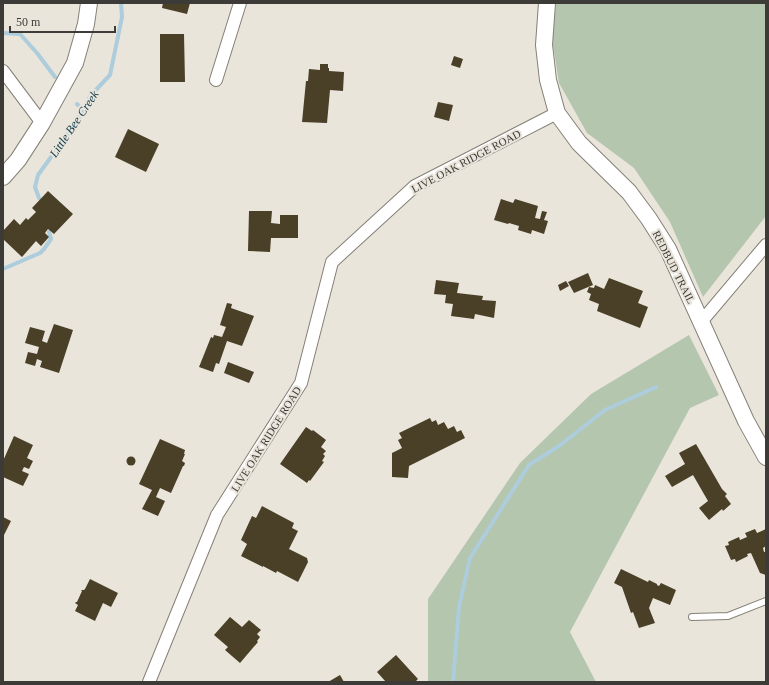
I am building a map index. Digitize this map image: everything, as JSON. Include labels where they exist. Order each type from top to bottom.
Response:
[{"type":"street","points":[[3,177],[18,160],[42,123],[75,63],[86,24],[89,3]]},
{"type":"street","points":[[216,80],[240,3]]},
{"type":"street","name":"REDBUD TRAIL","points":[[547,3],[544,45],[548,80],[557,114],[579,143],[629,192],[649,219],[668,249],[746,422],[766,457]]},
{"type":"street","points":[[3,71],[42,123]]},
{"type":"street","name":"LIVE OAK RIDGE ROAD","points":[[149,682],[217,515],[301,383],[332,262],[415,186],[557,114]]},
{"type":"street","points":[[701,322],[766,245]]},
{"type":"lane","points":[[692,617],[728,616],[766,601]]},
{"type":"green space","points":[[556,3],[766,3],[766,216],[703,297],[670,222],[634,168],[587,133],[559,83],[552,39]]},
{"type":"green space","points":[[689,335],[719,395],[690,408],[570,632],[596,682],[428,682],[428,599],[520,463],[591,394]]},
{"type":"building","points":[[163,3],[190,3],[187,14],[162,8]]},
{"type":"building","points":[[160,34],[184,34],[185,82],[160,82]]},
{"type":"building","points":[[454,56],[463,59],[460,68],[451,65]]},
{"type":"building","points":[[320,64],[328,64],[329,71],[344,72],[343,91],[330,90],[327,123],[302,122],[306,81],[308,81],[309,69],[320,70]]},
{"type":"building","points":[[438,102],[453,105],[449,121],[434,117]]},
{"type":"building","points":[[128,129],[159,144],[146,172],[115,157]]},
{"type":"building","points":[[48,191],[73,214],[54,234],[48,229],[45,233],[49,237],[41,246],[36,241],[22,257],[3,239],[3,231],[14,219],[20,225],[26,218],[28,220],[36,212],[32,208]]},
{"type":"building","points":[[501,199],[513,203],[515,199],[538,206],[535,218],[540,219],[542,211],[547,212],[544,220],[548,221],[544,234],[532,230],[531,234],[518,230],[519,226],[494,220]]},
{"type":"building","points":[[249,211],[272,211],[271,223],[280,224],[280,215],[298,215],[298,238],[271,238],[270,252],[248,251]]},
{"type":"building","points":[[588,273],[593,285],[574,293],[568,282]]},
{"type":"building","points":[[609,278],[643,291],[638,303],[648,307],[640,328],[597,311],[599,304],[589,300],[591,294],[587,292],[589,287],[594,288],[595,285],[604,289]]},
{"type":"building","points":[[436,280],[459,283],[457,293],[483,296],[482,300],[496,301],[494,318],[475,314],[474,319],[451,316],[453,304],[445,303],[446,295],[434,294]]},
{"type":"building","points":[[566,281],[569,286],[560,291],[558,285]]},
{"type":"building","points":[[227,303],[232,304],[231,308],[254,316],[242,346],[227,341],[219,364],[216,363],[213,372],[199,367],[211,337],[213,338],[214,335],[222,337],[226,327],[220,325]]},
{"type":"building","points":[[54,324],[73,330],[59,373],[40,367],[42,361],[37,359],[35,366],[25,363],[28,352],[37,354],[39,347],[25,343],[30,327],[45,331],[42,341],[47,343]]},
{"type":"building","points":[[228,362],[254,372],[249,383],[224,373]]},
{"type":"building","points":[[430,418],[432,422],[436,420],[438,425],[444,422],[448,429],[454,426],[457,432],[461,430],[465,438],[409,466],[408,478],[392,477],[392,453],[402,448],[398,440],[402,438],[399,433]]},
{"type":"building","points":[[306,427],[312,431],[313,430],[326,440],[321,447],[326,451],[323,454],[325,456],[322,461],[324,462],[307,483],[280,464]]},
{"type":"building","points":[[14,436],[33,445],[27,458],[33,461],[29,469],[24,467],[22,471],[29,474],[23,486],[3,477],[3,461]]},
{"type":"building","points":[[160,439],[185,450],[182,461],[185,463],[171,493],[160,488],[156,497],[165,501],[158,516],[142,509],[152,490],[139,484]]},
{"type":"building","points":[[696,444],[722,489],[727,494],[725,496],[731,504],[723,511],[722,509],[709,520],[699,508],[708,501],[693,475],[672,487],[665,476],[685,464],[679,453]]},
{"type":"building","points":[[131,456],[136,461],[131,466],[126,461]]},
{"type":"building","points":[[262,506],[294,523],[292,528],[298,531],[289,549],[307,558],[308,562],[298,582],[277,571],[276,573],[241,556],[247,544],[241,540],[252,516],[256,518]]},
{"type":"building","points":[[3,517],[11,521],[3,537]]},
{"type":"building","points":[[755,529],[757,533],[766,529],[766,546],[763,548],[764,552],[766,552],[766,575],[760,573],[751,553],[747,554],[748,556],[736,562],[735,559],[731,560],[725,546],[729,545],[728,542],[739,537],[740,540],[747,537],[745,533]]},
{"type":"building","points":[[621,569],[648,582],[649,580],[659,586],[661,583],[676,590],[670,605],[653,598],[649,608],[655,623],[639,628],[633,612],[631,613],[622,587],[614,583]]},
{"type":"building","points":[[90,579],[118,593],[111,607],[103,603],[95,621],[75,611],[78,605],[75,603],[77,602],[81,591],[85,589]]},
{"type":"building","points":[[230,617],[242,627],[249,620],[261,630],[257,634],[260,637],[257,641],[258,642],[240,663],[225,650],[228,647],[214,635]]},
{"type":"building","points":[[396,655],[418,679],[415,682],[386,682],[377,672]]},
{"type":"building","points":[[340,675],[344,682],[328,682]]},
{"type":"waterway","name":"Little Bee Creek","points":[[39,198],[35,187],[38,175],[77,121],[91,95],[110,75],[122,17],[121,3]]},
{"type":"waterway","points":[[3,33],[20,34],[55,77]]},
{"type":"waterway","name":"Little Bee Creek","points":[[77,104],[83,110]]},
{"type":"waterway","name":"Little Bee Creek","points":[[3,269],[40,253],[51,239],[49,232]]},
{"type":"waterway","points":[[453,682],[459,607],[470,558],[529,465],[559,446],[605,410],[656,387]]}]
